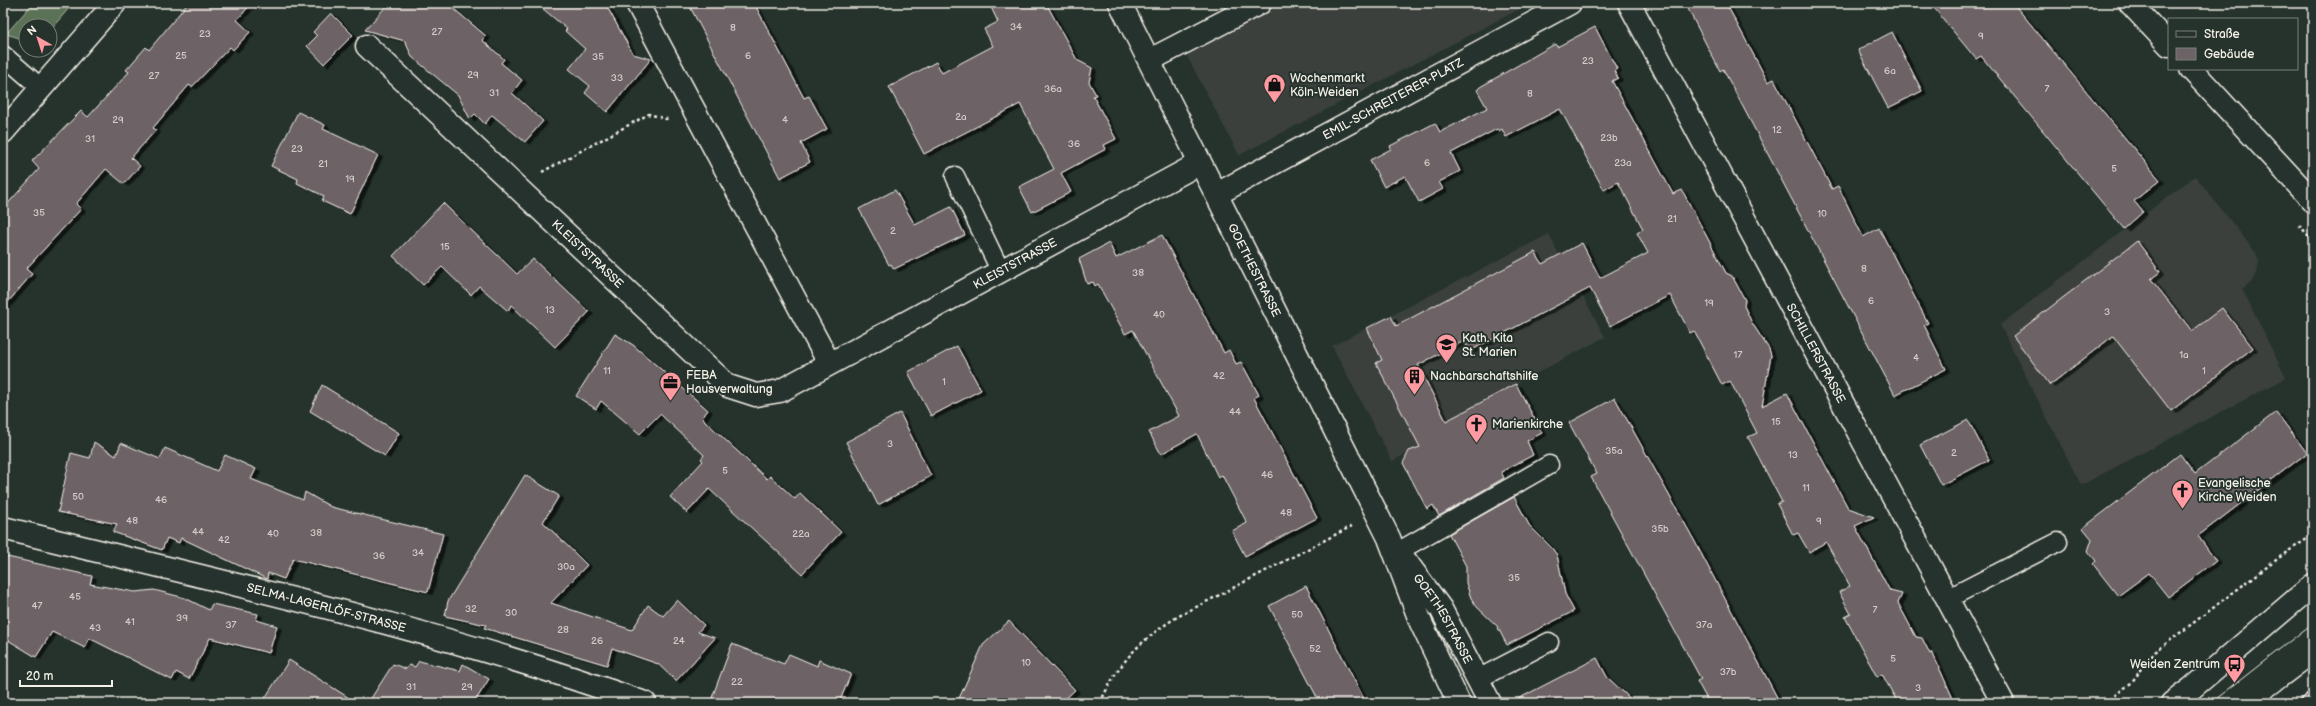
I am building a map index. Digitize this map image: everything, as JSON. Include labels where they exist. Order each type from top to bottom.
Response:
[{"type":"street","points":[[3,132],[115,3]]},
{"type":"street","points":[[637,3],[829,363]]},
{"type":"street","name":"GOETHESTRASSE","points":[[1120,3],[1150,60],[1200,163],[1217,194],[1376,513],[1394,544],[1441,609],[1490,703]]},
{"type":"street","points":[[1150,60],[1260,3]]},
{"type":"street","name":"EMIL-SCHREITERER-PLATZ","points":[[1217,194],[1570,3]]},
{"type":"street","name":"SCHILLERSTRASSE","points":[[1629,3],[2002,703]]},
{"type":"street","points":[[2130,3],[2168,44]]},
{"type":"street","name":"KLEISTSTRASSE","points":[[367,46],[728,386],[756,395],[780,391],[1000,270],[1200,163]]},
{"type":"street","points":[[2192,70],[2313,201]]},
{"type":"street","name":"SELMA-LAGERLÖF-STRASSE","points":[[3,528],[373,619],[483,650],[645,703]]},
{"type":"street","name":"GOETHESTRASSE","points":[[1394,544],[1421,623],[1459,703]]},
{"type":"street","points":[[2172,703],[2192,688],[2313,585]]},
{"type":"lane","points":[[3,55],[41,88]]},
{"type":"lane","points":[[954,176],[1000,270]]},
{"type":"lane","points":[[1394,544],[1549,465]]},
{"type":"lane","points":[[1947,599],[2058,542]]},
{"type":"lane","points":[[1478,679],[1549,642]]},
{"type":"lane","points":[[2280,703],[2313,678]]},
{"type":"path","points":[[515,187],[649,114],[666,119],[692,106]]},
{"type":"path","points":[[1100,703],[1110,682],[1127,656],[1150,634],[1177,617],[1376,513]]},
{"type":"path","points":[[2105,703],[2131,683],[2155,652],[2284,554],[2313,535]]},
{"type":"shaded area","name":"Wochenmarkt Köln-Weiden","points":[[1283,3],[1531,3],[1239,155],[1186,54]]},
{"type":"shaded area","points":[[2195,176],[2256,253],[2259,262],[2257,273],[2253,280],[2242,289],[2286,378],[2081,485],[2000,325]]},
{"type":"shaded area","name":"Kath. Kita St. Marien","points":[[1549,234],[1559,255],[1582,243],[1601,280],[1581,293],[1605,337],[1480,403],[1420,447],[1392,461],[1332,346]]},
{"type":"green space","points":[[33,3],[65,3],[70,7],[58,21],[58,18],[20,18]]},
{"type":"green space","points":[[18,20],[18,38],[6,34]]},
{"type":"building","points":[[188,3],[252,3],[237,20],[250,32],[233,50],[230,47],[192,87],[189,85],[153,128],[156,130],[131,158],[140,166],[124,184],[106,169],[76,204],[81,209],[26,269],[32,274],[3,308],[3,209],[39,169],[32,161],[81,111],[88,117],[129,72],[126,70],[146,47],[149,50]]},
{"type":"building","points":[[389,3],[447,3],[486,36],[482,40],[504,59],[501,63],[522,80],[512,93],[543,121],[525,142],[492,115],[485,124],[475,114],[470,119],[458,95],[412,57],[405,41],[365,30]]},
{"type":"building","points":[[536,3],[605,3],[633,54],[651,59],[607,112],[585,93],[590,86],[569,69],[585,49],[565,31],[567,29]]},
{"type":"building","points":[[688,3],[754,3],[804,98],[809,96],[827,129],[801,143],[810,162],[780,178]]},
{"type":"building","points":[[989,3],[1046,3],[1077,60],[1092,68],[1089,82],[1096,95],[1093,96],[1116,139],[1104,145],[1106,149],[1061,173],[1071,192],[1032,212],[1019,187],[1054,169],[1020,104],[924,154],[889,87],[936,62],[942,73],[993,46],[984,29],[998,22]]},
{"type":"building","points":[[1685,3],[1726,3],[1768,82],[1774,79],[1832,189],[1838,186],[1863,237],[1879,228],[1928,323],[1924,325],[1946,369],[1895,395],[1723,69],[1720,71]]},
{"type":"building","points":[[1930,3],[2013,3],[2160,180],[2134,201],[2143,212],[2124,229],[1981,56],[1976,59]]},
{"type":"building","points":[[331,13],[353,35],[324,64],[307,46],[317,36],[313,32]]},
{"type":"building","points":[[1595,27],[1617,69],[1614,71],[1618,78],[1612,81],[1673,194],[1682,190],[1726,273],[1732,276],[1745,300],[1744,306],[1752,323],[1769,349],[1771,355],[1762,406],[1787,393],[1848,508],[1874,517],[1855,526],[1890,591],[1902,594],[1898,603],[1916,637],[1922,638],[1930,654],[1932,652],[1955,703],[1898,703],[1882,674],[1877,677],[1845,617],[1851,614],[1839,592],[1850,586],[1826,542],[1809,552],[1798,533],[1793,535],[1777,504],[1782,502],[1748,437],[1757,433],[1730,381],[1722,385],[1694,331],[1690,333],[1670,295],[1610,326],[1590,288],[1470,351],[1464,341],[1418,365],[1446,421],[1516,384],[1542,433],[1527,441],[1533,455],[1501,472],[1504,478],[1439,516],[1433,505],[1427,509],[1403,463],[1409,451],[1420,447],[1376,363],[1382,360],[1367,328],[1391,316],[1396,326],[1535,252],[1542,264],[1582,243],[1600,278],[1648,253],[1637,233],[1643,229],[1618,182],[1604,190],[1560,109],[1506,137],[1502,129],[1499,131],[1497,129],[1451,153],[1460,171],[1439,182],[1443,189],[1419,202],[1405,176],[1384,187],[1370,160],[1391,149],[1390,146],[1435,123],[1440,132],[1487,108],[1477,90],[1480,87],[1555,44],[1557,47]]},
{"type":"building","points":[[1892,32],[1922,91],[1888,108],[1858,50]]},
{"type":"building","points":[[298,112],[325,125],[323,129],[378,155],[350,214],[322,201],[324,196],[297,183],[298,179],[271,166]]},
{"type":"building","points":[[895,190],[915,225],[951,207],[965,235],[894,269],[891,264],[889,265],[859,209]]},
{"type":"building","points":[[443,203],[517,274],[533,259],[589,312],[555,347],[511,305],[508,311],[479,286],[471,295],[442,267],[423,285],[393,256]]},
{"type":"building","points":[[1162,235],[1224,353],[1229,350],[1236,364],[1241,362],[1259,395],[1254,398],[1317,518],[1245,556],[1232,531],[1247,523],[1222,475],[1218,477],[1197,434],[1161,454],[1149,432],[1179,416],[1133,330],[1125,334],[1098,284],[1095,286],[1093,282],[1087,284],[1079,259],[1109,243],[1116,258]]},
{"type":"building","points":[[2137,241],[2160,272],[2151,279],[2192,331],[2222,308],[2253,348],[2171,411],[2113,336],[2050,385],[2013,336]]},
{"type":"building","points":[[615,334],[633,345],[708,410],[702,418],[767,479],[770,476],[795,499],[800,493],[841,532],[802,574],[709,489],[687,513],[670,497],[703,461],[701,459],[704,455],[660,414],[640,434],[601,401],[596,409],[576,396]]},
{"type":"building","points":[[957,346],[981,390],[931,416],[908,372]]},
{"type":"building","points":[[322,385],[399,433],[385,456],[310,411]]},
{"type":"building","points":[[1615,398],[1694,540],[1780,703],[1709,703],[1697,681],[1701,679],[1591,477],[1597,474],[1569,423]]},
{"type":"building","name":"Evangelische Kirche Weiden","points":[[2276,412],[2307,453],[2198,536],[2216,561],[2168,597],[2149,573],[2118,596],[2093,564],[2096,561],[2088,551],[2092,539],[2083,528],[2180,454],[2195,474]]},
{"type":"building","points":[[900,413],[931,476],[878,505],[846,442]]},
{"type":"building","points":[[1968,420],[1989,460],[1941,485],[1920,445]]},
{"type":"building","points":[[94,442],[116,456],[121,443],[160,459],[165,448],[217,471],[225,455],[256,469],[251,479],[303,500],[305,492],[331,507],[443,534],[428,592],[293,559],[284,579],[268,573],[267,579],[181,538],[179,543],[167,538],[162,550],[113,532],[117,524],[58,512],[71,453],[90,458]]},
{"type":"building","points":[[525,475],[559,496],[543,522],[587,565],[551,603],[632,630],[648,605],[663,616],[677,600],[704,625],[698,632],[715,638],[676,681],[658,664],[612,648],[607,665],[484,628],[486,625],[445,616],[448,601]]},
{"type":"building","points":[[1514,497],[1529,525],[1557,555],[1565,594],[1574,611],[1507,645],[1497,626],[1477,607],[1471,598],[1466,583],[1466,566],[1449,534]]},
{"type":"building","points":[[3,556],[92,576],[90,584],[135,592],[154,590],[185,598],[209,610],[212,604],[258,614],[256,620],[277,626],[269,653],[210,638],[189,679],[176,672],[172,680],[89,638],[85,648],[52,632],[36,657],[3,637]]},
{"type":"building","points":[[1306,586],[1366,703],[1320,703],[1269,606]]},
{"type":"building","points":[[1009,621],[1075,690],[1061,703],[957,703],[983,645]]},
{"type":"building","points":[[732,644],[784,664],[789,654],[817,666],[819,660],[851,674],[839,703],[710,703]]},
{"type":"building","points":[[1597,658],[1607,677],[1635,703],[1510,703]]},
{"type":"building","points":[[289,660],[357,703],[262,703]]},
{"type":"building","points":[[419,661],[460,671],[463,664],[489,679],[474,703],[368,703],[393,664],[406,669],[409,665],[415,667]]},
{"type":"tram line","points":[[2211,703],[2313,623]]},
{"type":"place","name":"Wochenmarkt Köln-Weiden","points":[[1274,104]]},
{"type":"place","name":"Kath. Kita St. Marien","points":[[1447,364]]},
{"type":"place","name":"Nachbarschaftshilfe","points":[[1414,396]]},
{"type":"place","name":"FEBA Hausverwaltung","points":[[670,402]]},
{"type":"place","name":"Marienkirche","points":[[1477,444]]},
{"type":"place","name":"Evangelische Kirche Weiden","points":[[2183,510]]},
{"type":"place","name":"Weiden Zentrum","points":[[2235,684]]}]
